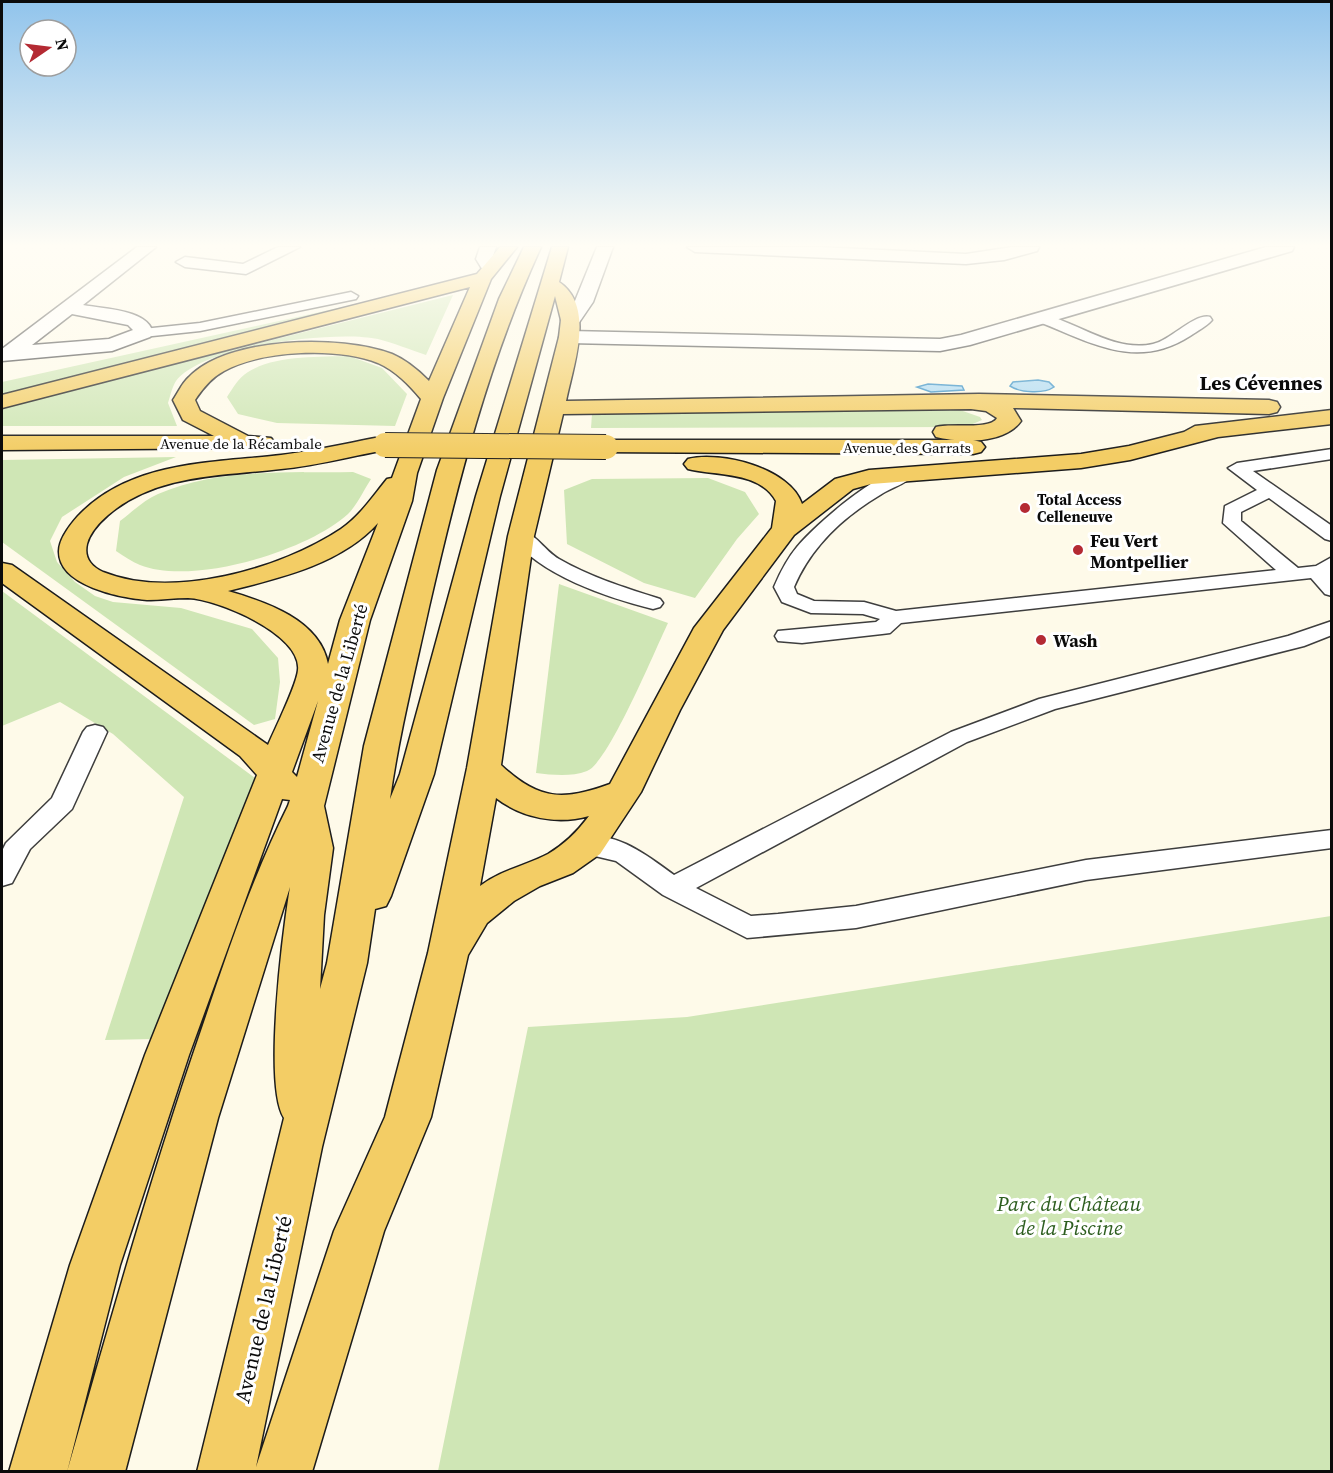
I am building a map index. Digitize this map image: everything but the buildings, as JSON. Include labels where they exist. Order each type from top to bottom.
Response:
[{"type":"main road","points":[[2,401],[324,316]]},
{"type":"main road","name":"Avenue de la Liberté","points":[[300,1147],[297,1010],[305,915],[315,848],[290,791],[399,501],[405,473],[432,398],[468,316]]},
{"type":"main road","name":"Avenue de la Liberté","points":[[226,1472],[300,1147],[347,963],[381,746],[449,470],[502,316]]},
{"type":"main road","name":"Avenue de la Liberté","points":[[347,963],[417,774],[488,496],[540,316]]},
{"type":"main road","points":[[283,1472],[311,1390],[359,1231],[408,1118],[448,953],[484,768],[521,536],[554,408],[570,328],[568,316]]},
{"type":"main road","points":[[244,443],[191,415],[184,400],[189,387],[202,374],[254,354],[291,349],[333,348],[364,351],[385,358],[406,370],[432,398]]},
{"type":"main road","points":[[554,408],[993,400],[1270,406],[1325,418]]},
{"type":"main road","points":[[783,447],[831,433],[977,431],[1002,428],[1010,421],[1004,411],[996,407],[971,402]]},
{"type":"main road","name":"Avenue des Garrats","points":[[481,446],[1023,446],[1215,431],[1325,418]]},
{"type":"main road","points":[[448,953],[473,913],[500,891],[527,876],[560,864],[587,845],[624,792],[664,710],[710,628],[785,529],[849,482],[907,473],[1081,461],[1130,453],[1215,431]]},
{"type":"main road","name":"Avenue de la Récambale","points":[[2,444],[244,443],[481,446]]},
{"type":"main road","points":[[380,445],[292,460],[224,465],[160,479],[130,489],[103,504],[78,533],[72,549],[76,565],[87,575],[107,584],[134,589],[192,590],[245,580],[334,545],[353,533],[405,473]]},
{"type":"main road","points":[[606,447],[665,461],[736,469],[759,476],[784,491],[790,502],[785,529]]},
{"type":"main road","points":[[2,571],[252,748],[290,791]]},
{"type":"main road","points":[[96,1472],[151,1263],[216,1049],[284,847],[290,791],[314,669],[310,651],[272,617],[246,606],[192,590]]},
{"type":"main road","points":[[484,768],[505,791],[543,807],[557,809],[590,806],[624,792]]},
{"type":"main road","points":[[38,1472],[95,1265],[167,1055],[290,791]]},
{"type":"street","points":[[6,356],[59,316]]},
{"type":"street","points":[[6,356],[112,345],[143,333],[142,327],[134,321],[108,316]]},
{"type":"street","points":[[577,316],[570,328],[940,345],[1050,316]]},
{"type":"lane","points":[[143,333],[200,327],[255,316]]},
{"type":"lane","points":[[1042,318],[1119,345],[1149,350],[1162,346],[1205,320]]},
{"type":"lane","points":[[1332,454],[1237,468],[1332,535]]},
{"type":"lane","points":[[907,473],[874,491],[819,533],[789,573],[784,587],[789,597],[804,605],[864,608],[895,617],[1293,574],[1327,567]]},
{"type":"lane","points":[[1270,490],[1232,510],[1232,523],[1293,574]]},
{"type":"lane","points":[[521,536],[550,562],[613,591],[653,603]]},
{"type":"lane","points":[[1327,567],[1321,578],[1332,590]]},
{"type":"lane","points":[[786,636],[820,636],[882,628],[895,617]]},
{"type":"lane","points":[[673,888],[959,736],[1047,704],[1296,641],[1332,627]]},
{"type":"lane","points":[[2,876],[19,843],[63,803],[95,732]]},
{"type":"lane","points":[[587,845],[624,853],[673,888],[747,927],[856,917],[1086,870],[1332,839]]},
{"type":"green space","points":[[303,316],[318,316],[2,394],[2,382]]},
{"type":"green space","points":[[369,316],[444,316],[426,355],[378,339],[333,337],[271,343],[213,358],[191,368],[176,381],[168,403],[177,426],[2,426],[2,407]]},
{"type":"green space","points":[[349,356],[382,368],[407,394],[395,426],[277,423],[238,414],[227,397],[241,377],[259,366],[297,358]]},
{"type":"green space","points":[[960,410],[980,417],[982,420],[966,427],[591,428],[592,414]]},
{"type":"green space","points":[[176,457],[124,477],[62,517],[50,541],[57,562],[75,582],[95,596],[113,602],[181,608],[252,629],[278,658],[280,682],[275,719],[254,725],[2,542],[2,460]]},
{"type":"green space","points":[[353,472],[371,479],[348,514],[330,528],[278,552],[218,568],[189,571],[162,570],[140,565],[116,551],[120,521],[158,494],[181,486],[229,476]]},
{"type":"green space","points":[[708,478],[745,492],[759,514],[737,539],[695,598],[644,583],[567,544],[564,490],[592,479]]},
{"type":"green space","points":[[559,584],[668,623],[631,704],[607,748],[596,764],[587,771],[568,775],[536,773]]},
{"type":"green space","points":[[2,591],[255,778],[152,1039],[105,1040],[184,797],[113,734],[60,702],[2,726]]},
{"type":"green space","name":"Parc du Château de la Piscine","points":[[1331,916],[1331,1471],[438,1471],[528,1027],[687,1017]]},
{"type":"water","points":[[1038,380],[1049,382],[1054,387],[1032,392],[1010,386],[1013,382]]},
{"type":"water","points":[[928,384],[962,386],[964,390],[931,392],[917,387]]},
{"type":"place","name":"Total Access Celleneuve","points":[[1025,508]]},
{"type":"place","name":"Feu Vert Montpellier","points":[[1078,550]]},
{"type":"place","name":"Wash","points":[[1041,640]]},
{"type":"district","name":"Les Cévennes","points":[[1261,383]]}]
